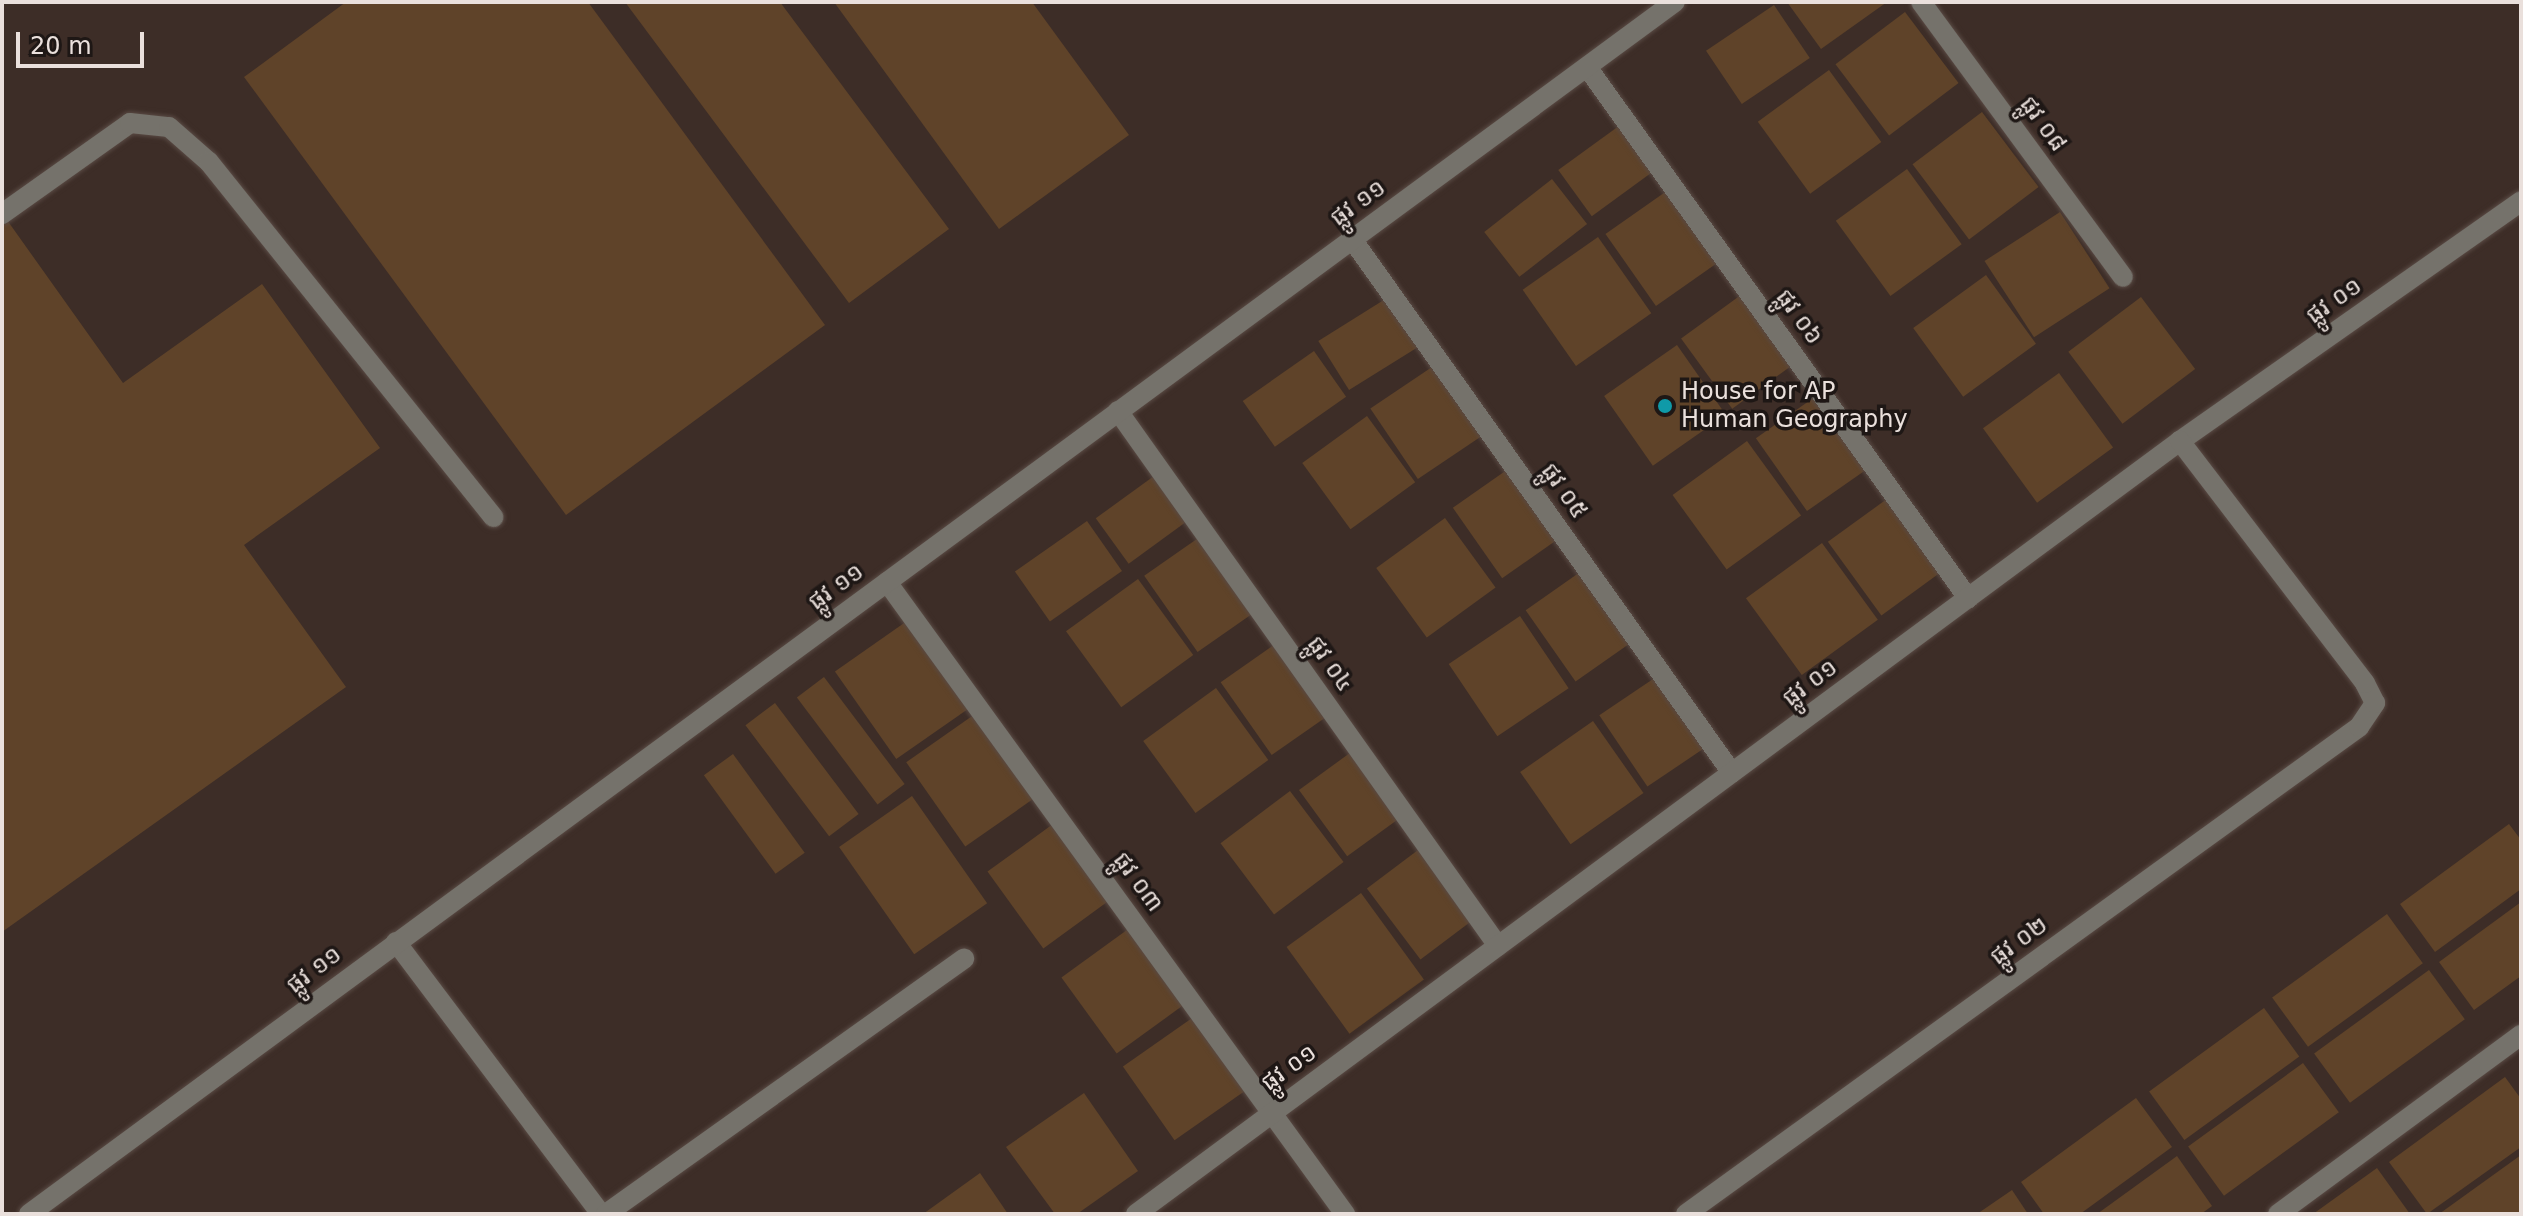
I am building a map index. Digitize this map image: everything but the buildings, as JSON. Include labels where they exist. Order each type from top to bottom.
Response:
[{"type":"street","name":"ផ្លូវ ១១","points":[[29,1214],[1675,2]]},
{"type":"street","name":"ផ្លូវ ០៨","points":[[1921,2],[2123,277]]},
{"type":"street","name":"ផ្លូវ ០៦","points":[[1587,67],[1968,598]]},
{"type":"street","points":[[2,214],[130,123],[169,127],[209,162],[493,517]]},
{"type":"street","name":"ផ្លូវ ០១","points":[[1136,1214],[2180,441],[2521,201]]},
{"type":"street","name":"ផ្លូវ ០៥","points":[[1352,239],[1732,773]]},
{"type":"street","name":"ផ្លូវ ០៤","points":[[1118,411],[1498,946]]},
{"type":"street","name":"ផ្លូវ ០២","points":[[1686,1214],[2359,727],[2375,703],[2365,683],[2180,441]]},
{"type":"street","name":"ផ្លូវ ០៣","points":[[887,582],[1345,1214]]},
{"type":"street","points":[[396,942],[604,1214],[964,959]]},
{"type":"street","points":[[2278,1214],[2521,1035]]},
{"type":"place","name":"House for AP Human Geography","points":[[1665,406]]}]
